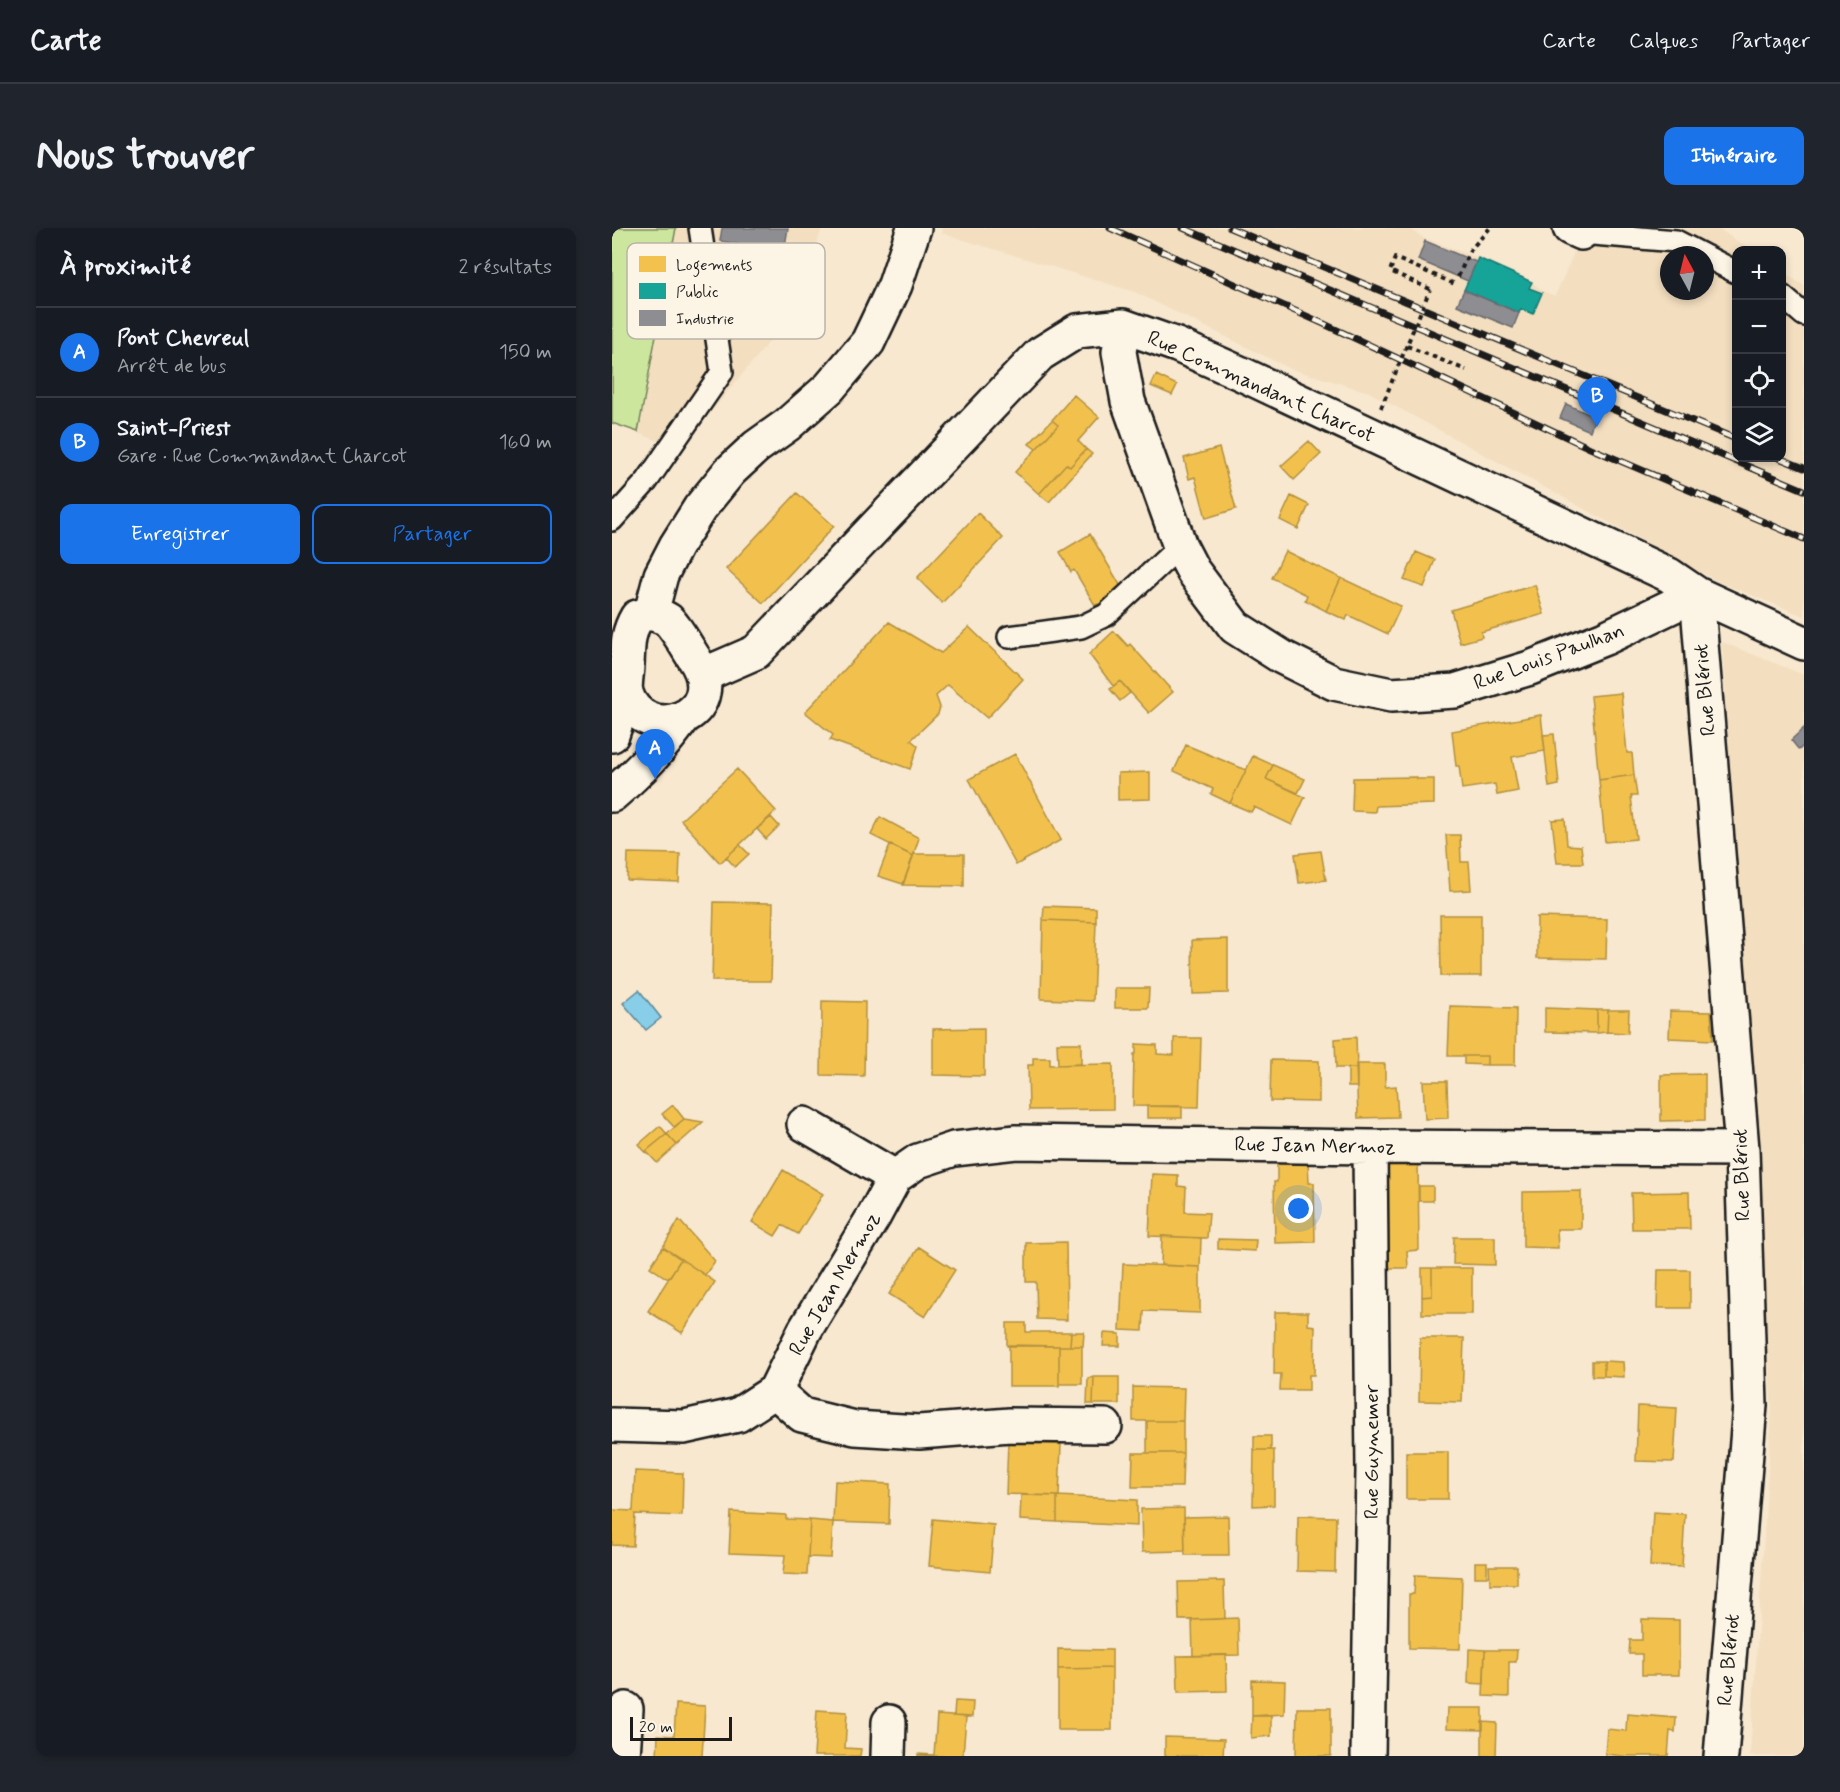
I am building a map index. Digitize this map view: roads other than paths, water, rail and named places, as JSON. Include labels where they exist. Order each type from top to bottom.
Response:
[{"type":"street","points":[[612,735],[626,692],[631,623],[676,546],[700,508],[730,471],[829,388],[868,342],[895,285],[914,228]]},
{"type":"street","name":"Rue Louis Paulhan","points":[[1123,326],[1119,352],[1128,401],[1180,546],[1193,571],[1235,627],[1282,657],[1334,683],[1391,695],[1455,691],[1530,668],[1605,638],[1697,594]]},
{"type":"street","name":"Rue Commandant Charcot","points":[[703,675],[756,652],[1041,354],[1077,331],[1123,326],[1177,345],[1242,374],[1669,575],[1697,594],[1804,643]]},
{"type":"street","name":"Rue Blériot","points":[[1697,594],[1742,1149],[1750,1405],[1721,1756]]},
{"type":"street","points":[[612,795],[643,768],[660,750],[682,720],[698,706],[705,686],[698,663],[667,619],[631,623]]},
{"type":"street","points":[[626,692],[645,717],[657,722],[682,720]]},
{"type":"street","points":[[804,1124],[895,1177]]},
{"type":"street","name":"Rue Jean Mermoz","points":[[776,1391],[805,1330],[895,1177],[918,1161],[954,1149],[1016,1142],[1742,1149]]},
{"type":"street","name":"Rue Guynemer","points":[[1368,1756],[1372,1471],[1370,1147]]},
{"type":"street","points":[[612,1425],[684,1427],[738,1415],[776,1391],[802,1415],[855,1428],[919,1432],[1010,1425],[1105,1426]]},
{"type":"street","points":[[623,1756],[626,1709]]},
{"type":"street","points":[[888,1756],[890,1722]]},
{"type":"lane","points":[[700,228],[702,243]]},
{"type":"lane","points":[[1576,230],[1676,241],[1685,246]]},
{"type":"lane","points":[[1714,261],[1732,270]]},
{"type":"lane","points":[[1786,299],[1804,315]]},
{"type":"lane","points":[[612,520],[647,481],[722,372],[717,339]]},
{"type":"lane","points":[[1009,638],[1081,627],[1106,615],[1180,546]]},
{"type":"water","points":[[639,990],[661,1018],[646,1030],[623,1003]]},
{"type":"railway","points":[[1110,228],[1322,323],[1590,448],[1804,539]]},
{"type":"railway","points":[[1183,228],[1804,490]]},
{"type":"railway","points":[[1230,228],[1732,437]]},
{"type":"railway","points":[[1786,461],[1804,468]]},
{"type":"place","name":"Saint-Priest","points":[[1597,427]]},
{"type":"place","name":"Pont Chevreul","points":[[655,779]]}]
